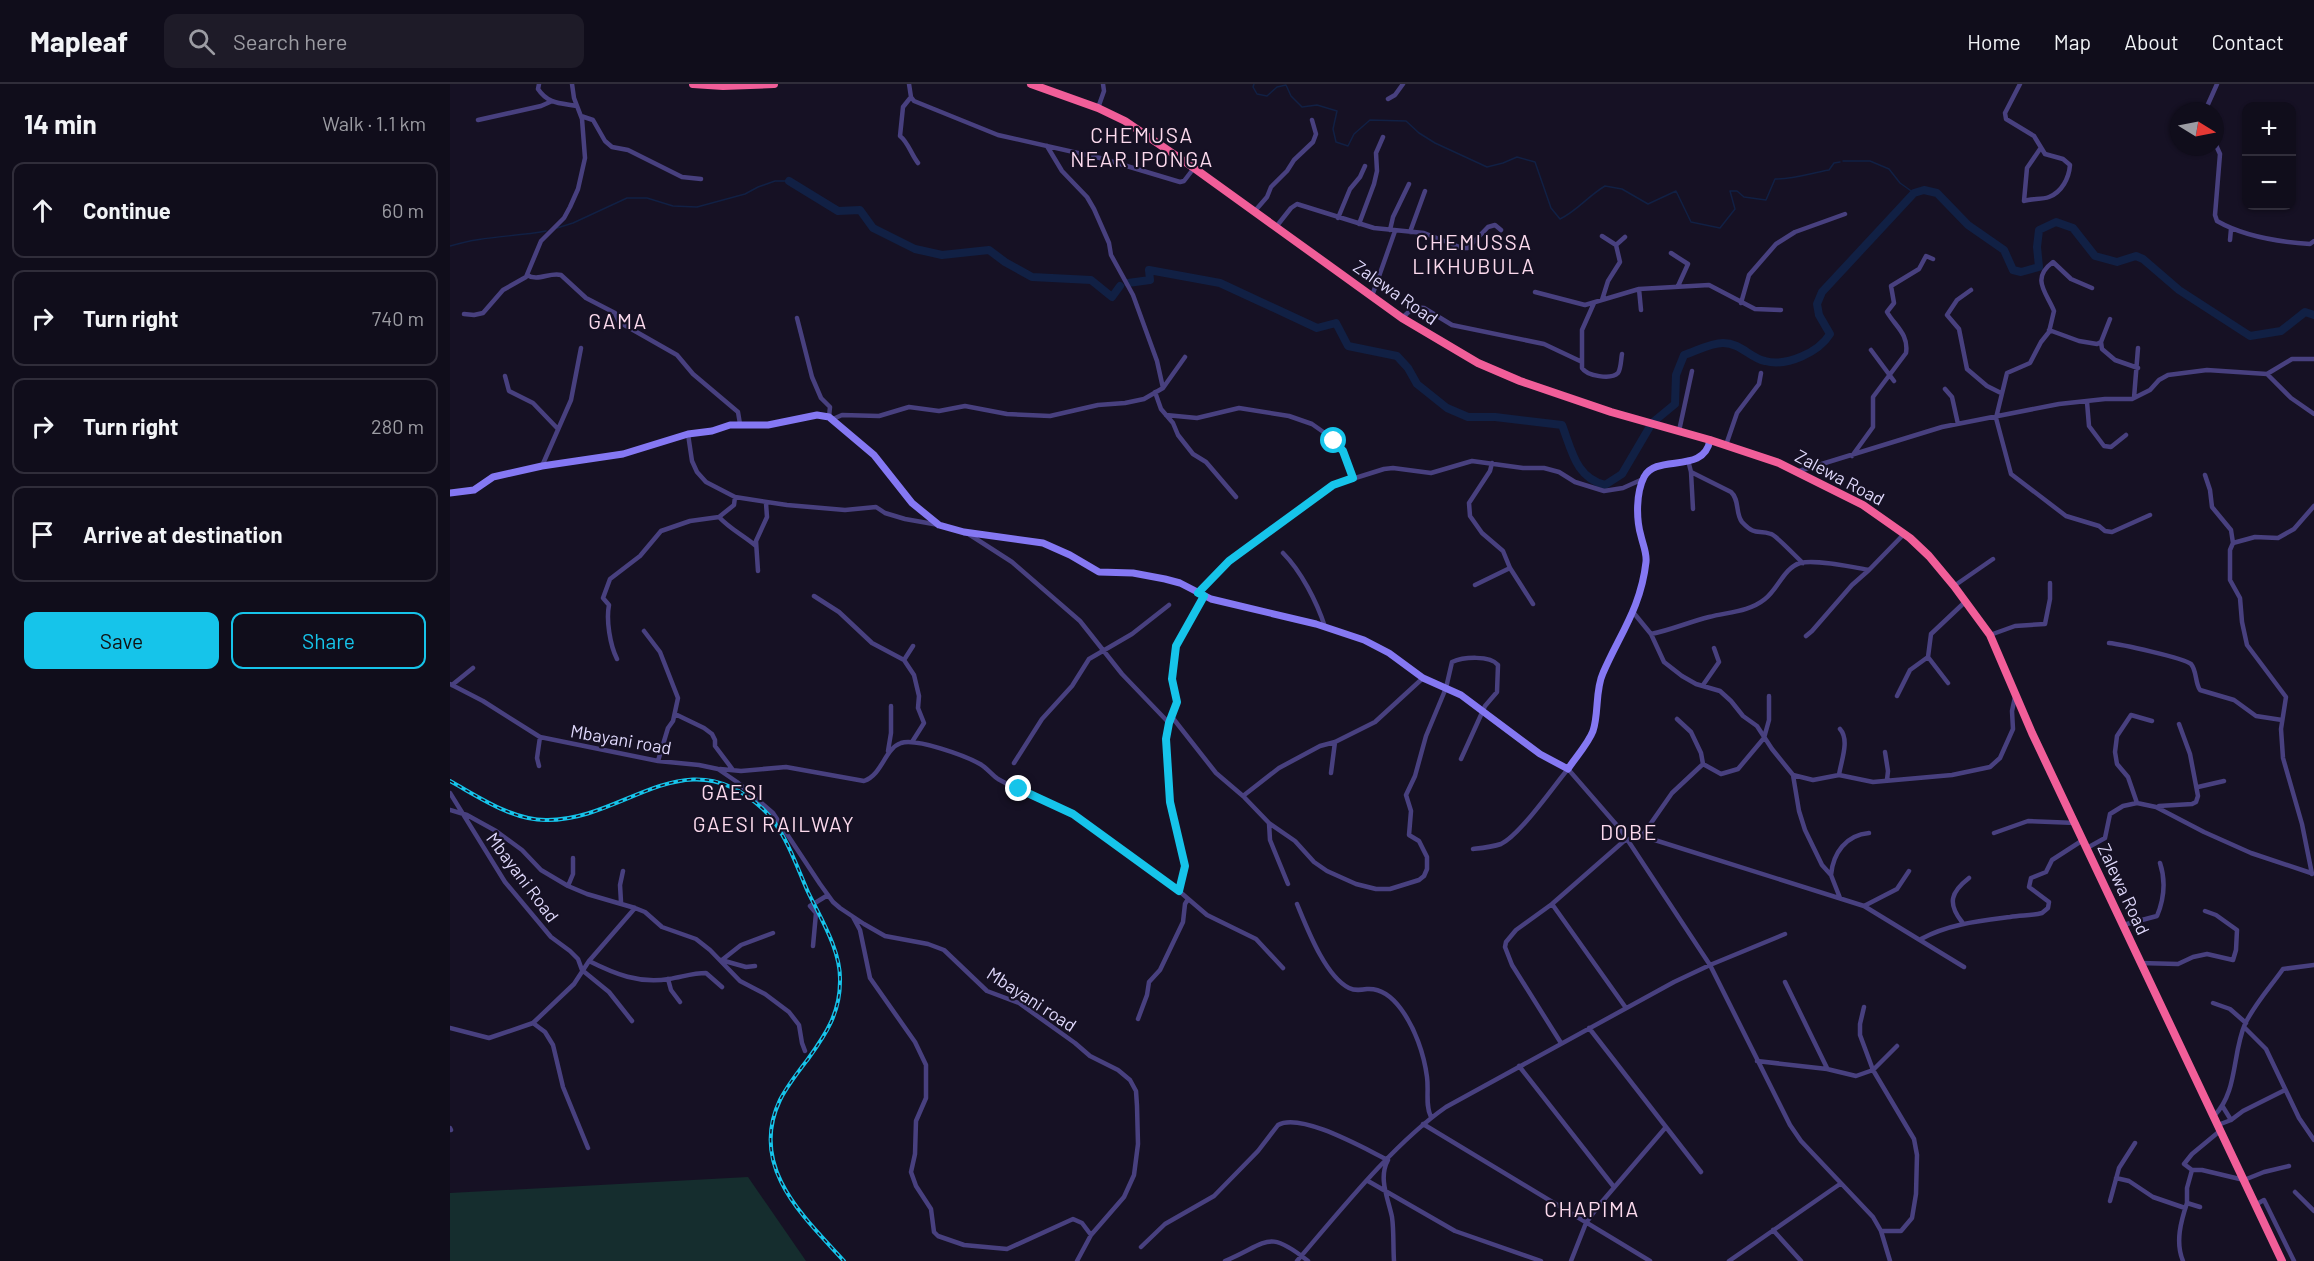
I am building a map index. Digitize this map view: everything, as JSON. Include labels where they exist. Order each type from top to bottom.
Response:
[{"type":"highway","points":[[693,84],[723,86],[774,84]]},
{"type":"highway","name":"Zalewa Road","points":[[1031,84],[1098,108],[1125,121],[1402,318],[1478,363],[1520,381],[1611,412],[1726,445],[1799,471],[1863,505],[1904,534],[1929,556],[1990,635],[2140,963],[2282,1261]]},
{"type":"street","points":[[539,84],[538,89],[550,102],[577,106]]},
{"type":"street","points":[[464,314],[483,313],[503,290],[527,275],[541,241],[564,218],[578,189],[585,158],[581,116],[573,84]]},
{"type":"street","points":[[909,84],[914,101],[998,135],[1113,162],[1180,182],[1184,181],[1194,168]]},
{"type":"street","points":[[1098,108],[1104,91],[1103,84]]},
{"type":"street","points":[[1388,99],[1395,95],[1403,84]]},
{"type":"street","points":[[2020,84],[2006,113],[2006,118],[2034,136],[2045,154],[2067,161],[2070,165],[2069,174],[2056,194],[2024,201],[2027,168],[2040,149]]},
{"type":"street","points":[[2209,102],[2217,84]]},
{"type":"street","points":[[911,97],[903,107],[900,136],[906,140],[909,150],[918,163]]},
{"type":"street","points":[[478,120],[542,106],[550,102]]},
{"type":"street","points":[[581,116],[593,120],[605,141],[612,147],[628,150],[682,177],[701,179]]},
{"type":"street","points":[[1254,212],[1267,197],[1271,187],[1282,178],[1294,160],[1313,142],[1316,134],[1312,120]]},
{"type":"street","points":[[1359,224],[1374,183],[1377,171],[1376,153],[1383,137]]},
{"type":"street","points":[[1047,146],[1062,171],[1087,197],[1094,209],[1109,243],[1111,255],[1133,297],[1157,361],[1163,388]]},
{"type":"street","points":[[2220,156],[2216,218],[2231,229],[2292,243],[2310,244],[2314,241]]},
{"type":"street","points":[[1338,218],[1350,189],[1360,177],[1365,166]]},
{"type":"street","points":[[1372,296],[1392,230],[1390,224],[1409,184]]},
{"type":"street","points":[[1410,232],[1425,191]]},
{"type":"street","points":[[1276,227],[1297,204],[1359,224],[1424,233],[1466,249],[1488,227],[1495,225],[1501,230]]},
{"type":"street","points":[[1741,303],[1749,275],[1776,244],[1796,232],[1845,213]]},
{"type":"street","points":[[2230,240],[2231,229]]},
{"type":"street","points":[[1602,236],[1616,245],[1620,262],[1608,281],[1602,300]]},
{"type":"street","points":[[1616,245],[1625,237]]},
{"type":"street","points":[[1671,253],[1688,264],[1678,286]]},
{"type":"street","points":[[1852,456],[1873,427],[1873,397],[1888,375],[1904,358],[1907,346],[1901,330],[1887,312],[1894,303],[1891,287],[1919,269],[1926,256],[1933,259]]},
{"type":"street","points":[[2092,288],[2071,279],[2055,263],[2051,263],[2043,273],[2045,297],[2054,311],[2049,330],[2030,363],[2007,373],[1995,418],[2012,474],[2066,516],[2112,532],[2150,515]]},
{"type":"street","points":[[527,275],[534,278],[561,275],[586,298],[615,313],[620,322],[677,355],[693,374],[738,412],[741,424]]},
{"type":"street","points":[[1535,292],[1577,303],[1594,303],[1640,289],[1709,285],[1741,303],[1764,310],[1781,310]]},
{"type":"street","points":[[1640,289],[1641,310]]},
{"type":"street","points":[[1971,290],[1957,300],[1947,315],[1959,329],[1967,369],[1987,386],[2001,393]]},
{"type":"street","points":[[1594,303],[1582,330],[1580,362],[1585,372],[1589,375],[1616,375],[1622,354]]},
{"type":"street","points":[[1402,318],[1414,307],[1424,308],[1452,325],[1544,344],[1580,362]]},
{"type":"street","points":[[796,318],[812,377],[821,398],[830,407],[831,418],[874,455],[912,503],[939,525]]},
{"type":"street","points":[[2110,319],[2101,342],[2102,349],[2115,360],[2138,368]]},
{"type":"street","points":[[2049,330],[2092,344],[2101,342]]},
{"type":"street","points":[[542,466],[571,400],[580,348]]},
{"type":"street","points":[[2134,398],[2138,348]]},
{"type":"street","points":[[1871,350],[1893,381]]},
{"type":"street","points":[[450,493],[471,491],[493,477],[542,466],[623,454],[688,434],[712,431],[730,424],[768,425],[817,415],[831,418],[842,415],[879,416],[906,408],[939,411],[965,405],[1007,414],[1053,416],[1098,405],[1134,402],[1163,388],[1185,357]]},
{"type":"street","points":[[1799,471],[1934,428],[1995,418],[2034,408],[2134,398],[2168,375],[2207,370],[2266,374],[2292,359],[2314,358]]},
{"type":"street","points":[[1679,431],[1692,371]]},
{"type":"street","points":[[1726,445],[1737,413],[1760,384],[1761,373]]},
{"type":"street","points":[[2266,374],[2291,398],[2314,414]]},
{"type":"street","points":[[505,376],[509,391],[533,403],[558,429]]},
{"type":"street","points":[[1945,389],[1952,397],[1958,424]]},
{"type":"street","points":[[1155,393],[1161,409],[1193,454],[1206,462],[1236,497]]},
{"type":"street","points":[[2087,402],[2088,424],[2104,446],[2111,447],[2126,435]]},
{"type":"street","points":[[1166,415],[1197,418],[1239,408],[1289,416],[1312,424],[1329,436],[1343,451],[1353,478]]},
{"type":"street","points":[[688,434],[692,461],[698,472],[706,482],[735,497],[766,503],[845,510],[876,507],[885,513],[905,519],[964,532],[1042,543],[1064,551],[1099,572],[1149,576],[1180,583],[1201,594],[1325,627],[1377,646],[1423,678],[1446,687],[1483,710],[1540,754],[1568,769],[1629,840],[1710,965],[1757,1061],[1801,1141],[1873,1217],[1881,1231],[1890,1261]]},
{"type":"street","points":[[1179,891],[1185,866],[1169,793],[1166,746],[1169,723],[1177,698],[1172,679],[1176,646],[1201,594],[1229,561],[1333,485],[1353,478],[1393,468],[1431,473],[1444,471],[1466,462],[1492,463],[1523,468],[1552,469],[1575,482],[1604,491],[1623,488],[1643,479],[1653,468],[1701,457],[1708,450],[1710,440]]},
{"type":"street","points":[[1688,460],[1693,509]]},
{"type":"street","points":[[1492,463],[1490,471],[1469,503],[1470,516],[1482,533],[1503,551],[1510,568],[1533,604]]},
{"type":"street","points":[[1691,472],[1735,495],[1738,515],[1743,522],[1755,532],[1773,534],[1803,562]]},
{"type":"street","points":[[2205,475],[2212,507],[2229,526],[2233,543],[2230,550],[2230,580],[2240,598],[2245,638],[2251,651],[2286,697],[2282,720],[2283,762],[2302,824],[2313,874]]},
{"type":"street","points":[[1473,849],[1491,847],[1504,842],[1520,827],[1568,769],[1593,732],[1602,674],[1637,603],[1646,561],[1645,547],[1640,534],[1638,503],[1643,479]]},
{"type":"street","points":[[617,659],[606,619],[609,605],[603,598],[610,579],[640,556],[661,531],[690,521],[719,517],[734,505],[735,497]]},
{"type":"street","points":[[758,571],[757,535],[767,517],[766,503]]},
{"type":"street","points":[[2233,543],[2255,537],[2278,538],[2294,529],[2314,506]]},
{"type":"street","points":[[719,517],[729,529],[743,535],[756,546]]},
{"type":"street","points":[[964,532],[1012,562],[1080,621],[1122,674],[1169,723]]},
{"type":"street","points":[[1806,636],[1852,585],[1904,534]]},
{"type":"street","points":[[1283,553],[1298,570],[1319,609],[1325,627]]},
{"type":"street","points":[[1954,586],[1993,559]]},
{"type":"street","points":[[1651,634],[1678,628],[1710,616],[1730,614],[1749,608],[1764,600],[1791,568],[1803,562],[1869,570]]},
{"type":"street","points":[[1474,585],[1510,568]]},
{"type":"street","points":[[1990,635],[2019,625],[2045,624],[2050,599],[2050,583]]},
{"type":"street","points":[[814,596],[839,612],[872,643],[904,660],[915,678],[919,696],[918,708],[924,723],[912,742]]},
{"type":"street","points":[[1948,683],[1928,657],[1931,634],[1966,601]]},
{"type":"street","points":[[1014,763],[1047,712],[1072,686],[1084,664],[1103,650],[1132,634],[1169,605]]},
{"type":"street","points":[[1633,612],[1651,634],[1664,662],[1682,676],[1720,691],[1743,716],[1757,726],[1793,776],[1805,830],[1822,865],[1831,875],[1840,898]]},
{"type":"street","points":[[644,631],[660,652],[677,695],[675,714],[668,728],[658,761]]},
{"type":"street","points":[[2109,643],[2130,646],[2188,662],[2194,670],[2197,687],[2200,690],[2234,700],[2256,716],[2282,720]]},
{"type":"street","points":[[904,660],[913,646]]},
{"type":"street","points":[[1703,686],[1719,662],[1714,648]]},
{"type":"street","points":[[1897,696],[1910,670],[1928,657]]},
{"type":"street","points":[[1172,717],[1211,768],[1269,823],[1295,841],[1314,862],[1356,884],[1376,889],[1390,889],[1413,883],[1424,876],[1427,869],[1426,857],[1419,841],[1408,835],[1411,812],[1406,798],[1415,776],[1426,736],[1446,687],[1451,664],[1454,660],[1484,658],[1496,662],[1499,671],[1497,692],[1483,710],[1461,759]]},
{"type":"street","points":[[451,685],[473,668]]},
{"type":"street","points":[[1243,796],[1279,768],[1302,758],[1320,746],[1335,742],[1375,722],[1423,678]]},
{"type":"street","name":"Mbayani road","points":[[451,685],[483,701],[540,737],[658,761],[718,769],[773,813],[833,902],[885,936],[928,944],[944,950],[987,991],[1019,1003],[1090,1056],[1118,1070],[1130,1080],[1136,1091],[1137,1106],[1138,1150],[1134,1174],[1124,1197],[1090,1235],[1077,1261]]},
{"type":"street","points":[[1793,776],[1812,780],[1839,775],[1867,782],[1952,775],[1990,767],[2000,758],[2013,729],[2016,695]]},
{"type":"street","points":[[1703,764],[1721,774],[1738,769],[1764,738],[1769,720],[1769,696]]},
{"type":"street","points":[[718,769],[786,767],[864,781],[881,767],[887,755],[891,733],[891,706]]},
{"type":"street","points":[[675,714],[712,734],[715,746],[733,770]]},
{"type":"street","points":[[2137,803],[2128,777],[2117,764],[2117,736],[2131,715],[2152,721]]},
{"type":"street","points":[[1677,720],[1691,732],[1701,753],[1703,764]]},
{"type":"street","points":[[2156,807],[2192,804],[2199,796],[2186,741],[2179,724]]},
{"type":"street","points":[[1839,775],[1845,741],[1845,734],[1840,729]]},
{"type":"street","points":[[2186,741],[2193,736]]},
{"type":"street","points":[[539,765],[537,758],[540,737]]},
{"type":"street","points":[[887,755],[898,744],[912,742],[977,763],[1000,780],[1028,795],[1064,808],[1215,919],[1256,939],[1284,968]]},
{"type":"street","points":[[1331,773],[1335,742]]},
{"type":"street","points":[[1885,752],[1887,780]]},
{"type":"street","points":[[1642,836],[1672,793],[1703,764]]},
{"type":"street","points":[[2198,787],[2224,781]]},
{"type":"street","name":"Mbayani Road","points":[[450,793],[505,882],[551,937],[576,957],[582,970],[609,992],[633,1021]]},
{"type":"street","points":[[1921,939],[1962,922],[1974,923],[2042,913],[2048,908],[2049,902],[2029,887],[2031,878],[2046,872],[2052,861],[2085,844],[2105,838],[2110,814],[2123,806],[2137,803],[2156,807],[2204,832],[2252,853],[2313,874]]},
{"type":"street","points":[[450,810],[461,813],[504,836],[522,850],[541,870],[568,886],[588,894],[621,902],[645,912],[662,927],[696,939],[740,981],[765,994],[789,1012],[799,1025],[805,1051]]},
{"type":"street","points":[[1994,833],[2028,821],[2076,823]]},
{"type":"street","points":[[1269,823],[1272,849],[1288,884]]},
{"type":"street","points":[[1831,875],[1834,857],[1839,849],[1852,838],[1869,833]]},
{"type":"street","points":[[1561,1043],[1519,977],[1505,947],[1510,935],[1552,904],[1624,841],[1642,836],[1864,906],[1964,967]]},
{"type":"street","points":[[568,886],[573,874],[573,858]]},
{"type":"street","points":[[2123,925],[2157,916],[2164,893],[2160,863]]},
{"type":"street","points":[[621,902],[620,885],[623,871]]},
{"type":"street","points":[[1864,906],[1897,889],[1909,871]]},
{"type":"street","points":[[1962,922],[1952,906],[1953,898],[1958,886],[1969,878]]},
{"type":"street","points":[[813,946],[816,913],[810,906],[828,895]]},
{"type":"street","points":[[1138,1018],[1147,996],[1149,982],[1160,970],[1183,922],[1185,904],[1188,899]]},
{"type":"street","points":[[1297,904],[1322,957],[1334,976],[1350,989],[1381,991],[1394,1001],[1408,1019],[1418,1042],[1427,1076],[1427,1110],[1431,1118]]},
{"type":"street","points":[[1552,904],[1626,1008]]},
{"type":"street","points":[[450,1028],[489,1038],[533,1023],[566,993],[589,961],[634,908]]},
{"type":"street","points":[[2140,963],[2178,964],[2207,954],[2233,960],[2237,930],[2216,915],[2205,911]]},
{"type":"street","points":[[852,916],[860,930],[870,978],[915,1042],[926,1065],[926,1098],[922,1112],[916,1121],[915,1154],[911,1172],[916,1186],[931,1209],[934,1232],[938,1236],[964,1245],[1007,1249],[1073,1219],[1082,1223],[1090,1235]]},
{"type":"street","points":[[720,960],[741,945],[773,933]]},
{"type":"street","points":[[1297,1261],[1368,1181],[1431,1118],[1519,1066],[1626,1008],[1710,965],[1785,934]]},
{"type":"street","points":[[720,960],[742,967],[755,966]]},
{"type":"street","points":[[589,961],[627,978],[668,979],[693,973],[706,973],[722,987]]},
{"type":"street","points":[[2289,1166],[2244,1180],[2202,1170],[2192,1170],[2184,1164],[2218,1124],[2229,1092],[2245,1025],[2283,969],[2314,965]]},
{"type":"street","points":[[668,979],[680,1002]]},
{"type":"street","points":[[1785,982],[1827,1069]]},
{"type":"street","points":[[2213,1003],[2230,1009],[2266,1049],[2299,1118],[2314,1140]]},
{"type":"street","points":[[1864,1007],[1860,1035],[1873,1070],[1911,1132],[1917,1155],[1916,1194],[1911,1221],[1901,1231],[1881,1231]]},
{"type":"street","points":[[533,1023],[545,1032],[553,1045],[563,1087],[588,1148]]},
{"type":"street","points":[[1589,1028],[1701,1172]]},
{"type":"street","points":[[1757,1061],[1827,1069],[1856,1076],[1873,1070],[1897,1046]]},
{"type":"street","points":[[1519,1066],[1614,1187]]},
{"type":"street","points":[[2218,1124],[2230,1120],[2285,1090]]},
{"type":"street","points":[[2223,1107],[2230,1120]]},
{"type":"street","points":[[1141,1247],[1165,1224],[1210,1199],[1258,1151],[1278,1125],[1283,1122],[1321,1128],[1388,1160]]},
{"type":"street","points":[[1423,1124],[1650,1261]]},
{"type":"street","points":[[1571,1261],[1586,1223],[1666,1127]]},
{"type":"street","points":[[2110,1201],[2122,1160],[2134,1143]]},
{"type":"street","points":[[1388,1160],[1383,1168],[1385,1190],[1392,1216],[1394,1261]]},
{"type":"street","points":[[2183,1261],[2179,1241],[2192,1170]]},
{"type":"street","points":[[2116,1178],[2132,1183],[2153,1197],[2200,1207]]},
{"type":"street","points":[[1368,1181],[1455,1231],[1541,1261]]},
{"type":"street","points":[[1729,1261],[1840,1184]]},
{"type":"street","points":[[2295,1192],[2314,1211]]},
{"type":"street","points":[[2255,1205],[2264,1200],[2294,1261]]},
{"type":"street","points":[[1773,1230],[1802,1261]]},
{"type":"street","points":[[1225,1261],[1270,1240],[1280,1241],[1308,1261]]},
{"type":"green space","points":[[748,1177],[806,1261],[450,1261],[450,1193]]},
{"type":"waterway","points":[[1254,84],[1253,87],[1257,94],[1267,96],[1277,87],[1286,85],[1291,96],[1302,107],[1317,105],[1337,111],[1333,129],[1336,142],[1348,146],[1354,134],[1370,120],[1406,121],[1435,143],[1487,167],[1517,157],[1535,162],[1551,208],[1560,219],[1605,186],[1622,189],[1648,204],[1676,191],[1691,222],[1720,228],[1735,209],[1730,191],[1737,191],[1744,197],[1766,200],[1775,179],[1829,170],[1834,163],[1840,162]]},
{"type":"waterway","points":[[1843,161],[1870,161],[1889,169],[1900,183],[1914,193]]},
{"type":"waterway","points":[[557,228],[627,198],[647,198],[673,206],[697,207],[745,194],[775,181],[789,181]]},
{"type":"waterway","points":[[789,181],[838,211],[860,210],[873,228],[915,249],[942,255],[989,250],[1032,277],[1091,280],[1112,297],[1120,286]]},
{"type":"waterway","points":[[1128,283],[1150,280],[1149,270],[1220,283],[1317,328],[1336,323],[1348,346],[1397,356],[1408,368],[1417,384],[1447,408],[1468,417],[1495,417],[1562,425],[1572,454],[1581,470],[1587,476],[1605,485],[1622,474],[1652,423],[1675,404],[1676,375],[1684,355],[1723,343],[1735,345],[1765,361],[1783,362],[1802,356],[1825,341],[1830,334],[1819,315],[1817,304],[1822,292],[1914,193],[1924,190],[1937,193],[1968,225],[2004,250],[2013,270],[2021,272],[2039,267],[2037,247],[2039,230],[2056,222],[2073,228],[2095,256],[2117,262],[2136,256],[2143,259],[2179,290],[2250,336],[2281,331],[2305,312],[2314,315]]},
{"type":"waterway","points":[[450,246],[474,240],[546,231]]},
{"type":"railway","points":[[450,781],[508,812],[546,820],[575,817],[681,781],[707,780],[735,789],[771,817],[789,848],[829,935],[837,958],[840,981],[838,1003],[831,1023],[780,1100],[772,1124],[771,1147],[776,1169],[785,1189],[813,1227],[844,1261]]},
{"type":"district","name":"CHEMUSA NEAR IPONGA","points":[[1142,146]]},
{"type":"district","name":"CHEMUSSA LIKHUBULA","points":[[1474,253]]},
{"type":"district","name":"GAMA","points":[[618,320]]},
{"type":"district","name":"GAESI","points":[[733,791]]},
{"type":"district","name":"GAESI RAILWAY","points":[[774,823]]},
{"type":"district","name":"DOBE","points":[[1629,831]]},
{"type":"district","name":"CHAPIMA","points":[[1592,1208]]},
{"type":"route","points":[[1019,789],[1073,814],[1179,891],[1185,866],[1173,820],[1166,753],[1167,729],[1177,702],[1172,679],[1176,646],[1204,596],[1198,593],[1229,561],[1333,485],[1353,478],[1343,451],[1334,441]]}]
